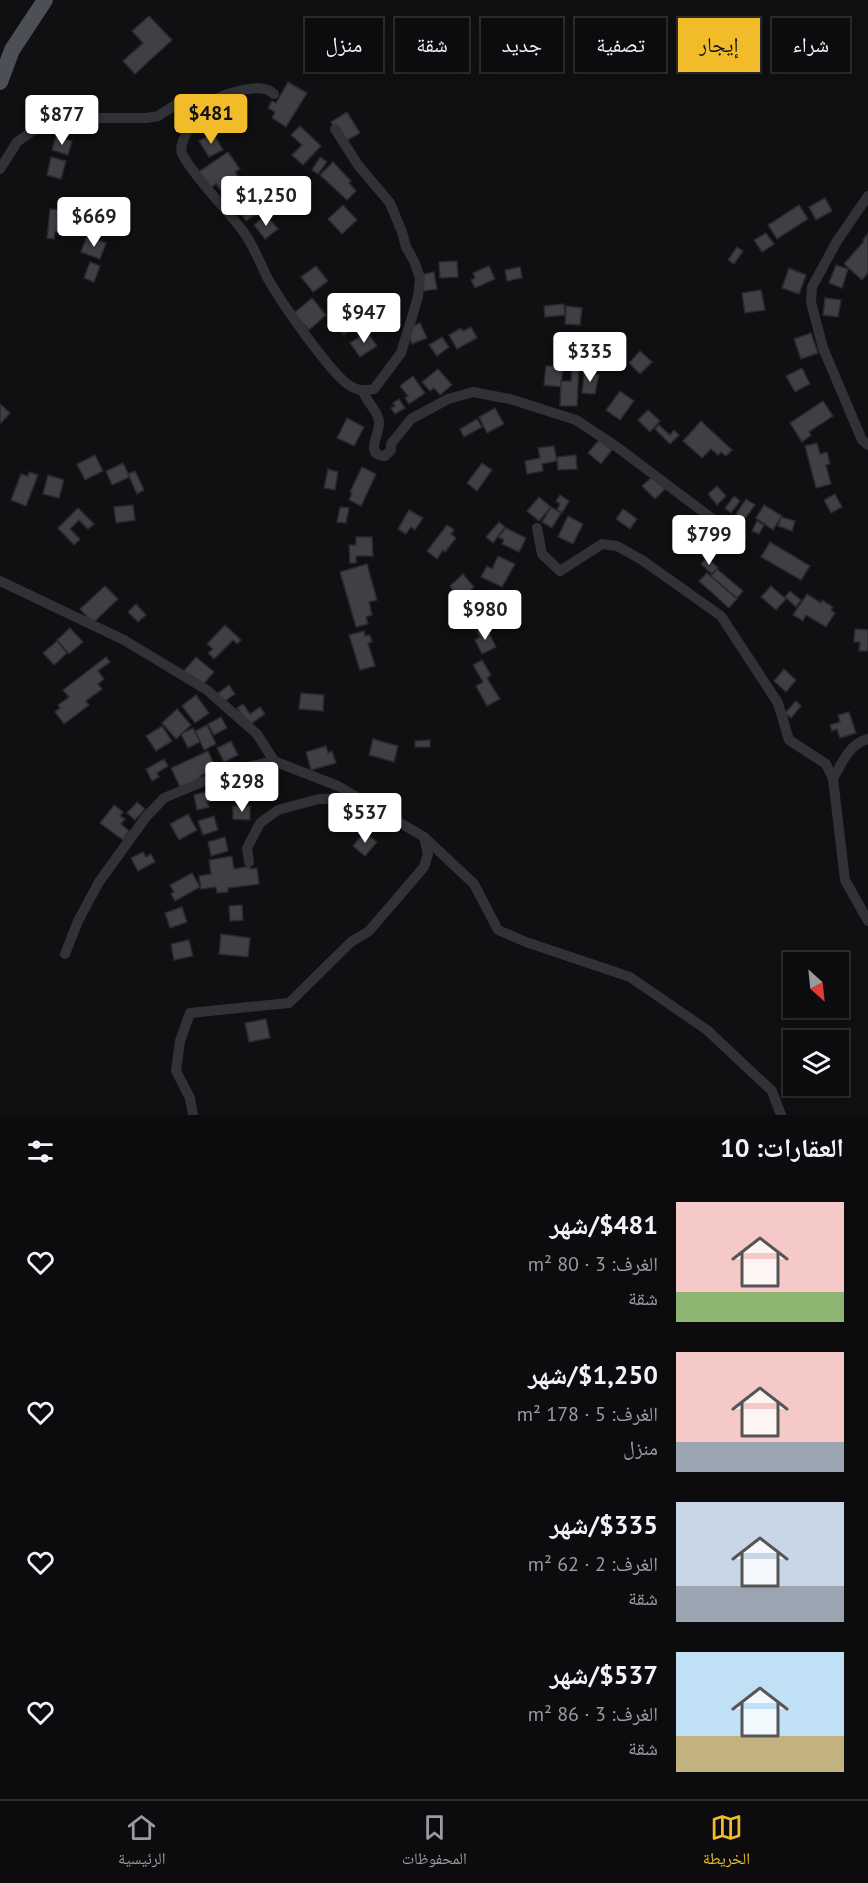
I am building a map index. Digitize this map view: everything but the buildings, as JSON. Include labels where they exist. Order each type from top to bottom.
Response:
[{"type":"main road","points":[[0,82],[12,50],[45,0]]},
{"type":"street","points":[[274,94],[271,91],[252,88],[222,96],[205,105],[195,116],[183,140],[182,154],[193,171],[243,231],[278,295],[306,335],[350,387],[363,391],[374,389],[401,353],[418,297],[420,278],[390,203],[358,165],[335,129]]},
{"type":"street","points":[[0,169],[17,142],[44,123],[76,118],[147,118],[158,116],[180,102],[190,104],[195,116]]},
{"type":"street","points":[[868,196],[837,241],[812,287],[811,302],[823,348],[862,440],[868,445]]},
{"type":"street","points":[[363,391],[378,421],[373,448],[380,456],[385,456],[391,450],[391,444],[411,419],[448,399],[473,393],[510,399],[576,420],[617,447],[722,526],[741,537]]},
{"type":"street","points":[[537,528],[542,554],[560,571],[602,544],[617,546],[642,560],[721,616],[778,703],[789,740],[826,764],[833,779],[845,880],[868,921]]},
{"type":"street","points":[[0,580],[124,640],[207,690],[257,734],[274,761]]},
{"type":"street","points":[[833,779],[847,754],[860,741],[868,740]]},
{"type":"street","points":[[65,954],[78,921],[99,882],[146,817],[165,798],[226,771],[274,761],[328,782],[424,837],[474,884],[498,930],[526,942],[630,977],[707,1030],[772,1091],[782,1115]]},
{"type":"street","points":[[249,862],[247,848],[260,823],[278,810],[319,799],[359,798]]},
{"type":"street","points":[[193,1115],[190,1098],[176,1071],[180,1041],[190,1013],[289,1003],[351,942],[369,931],[424,867],[428,854],[424,837]]}]
